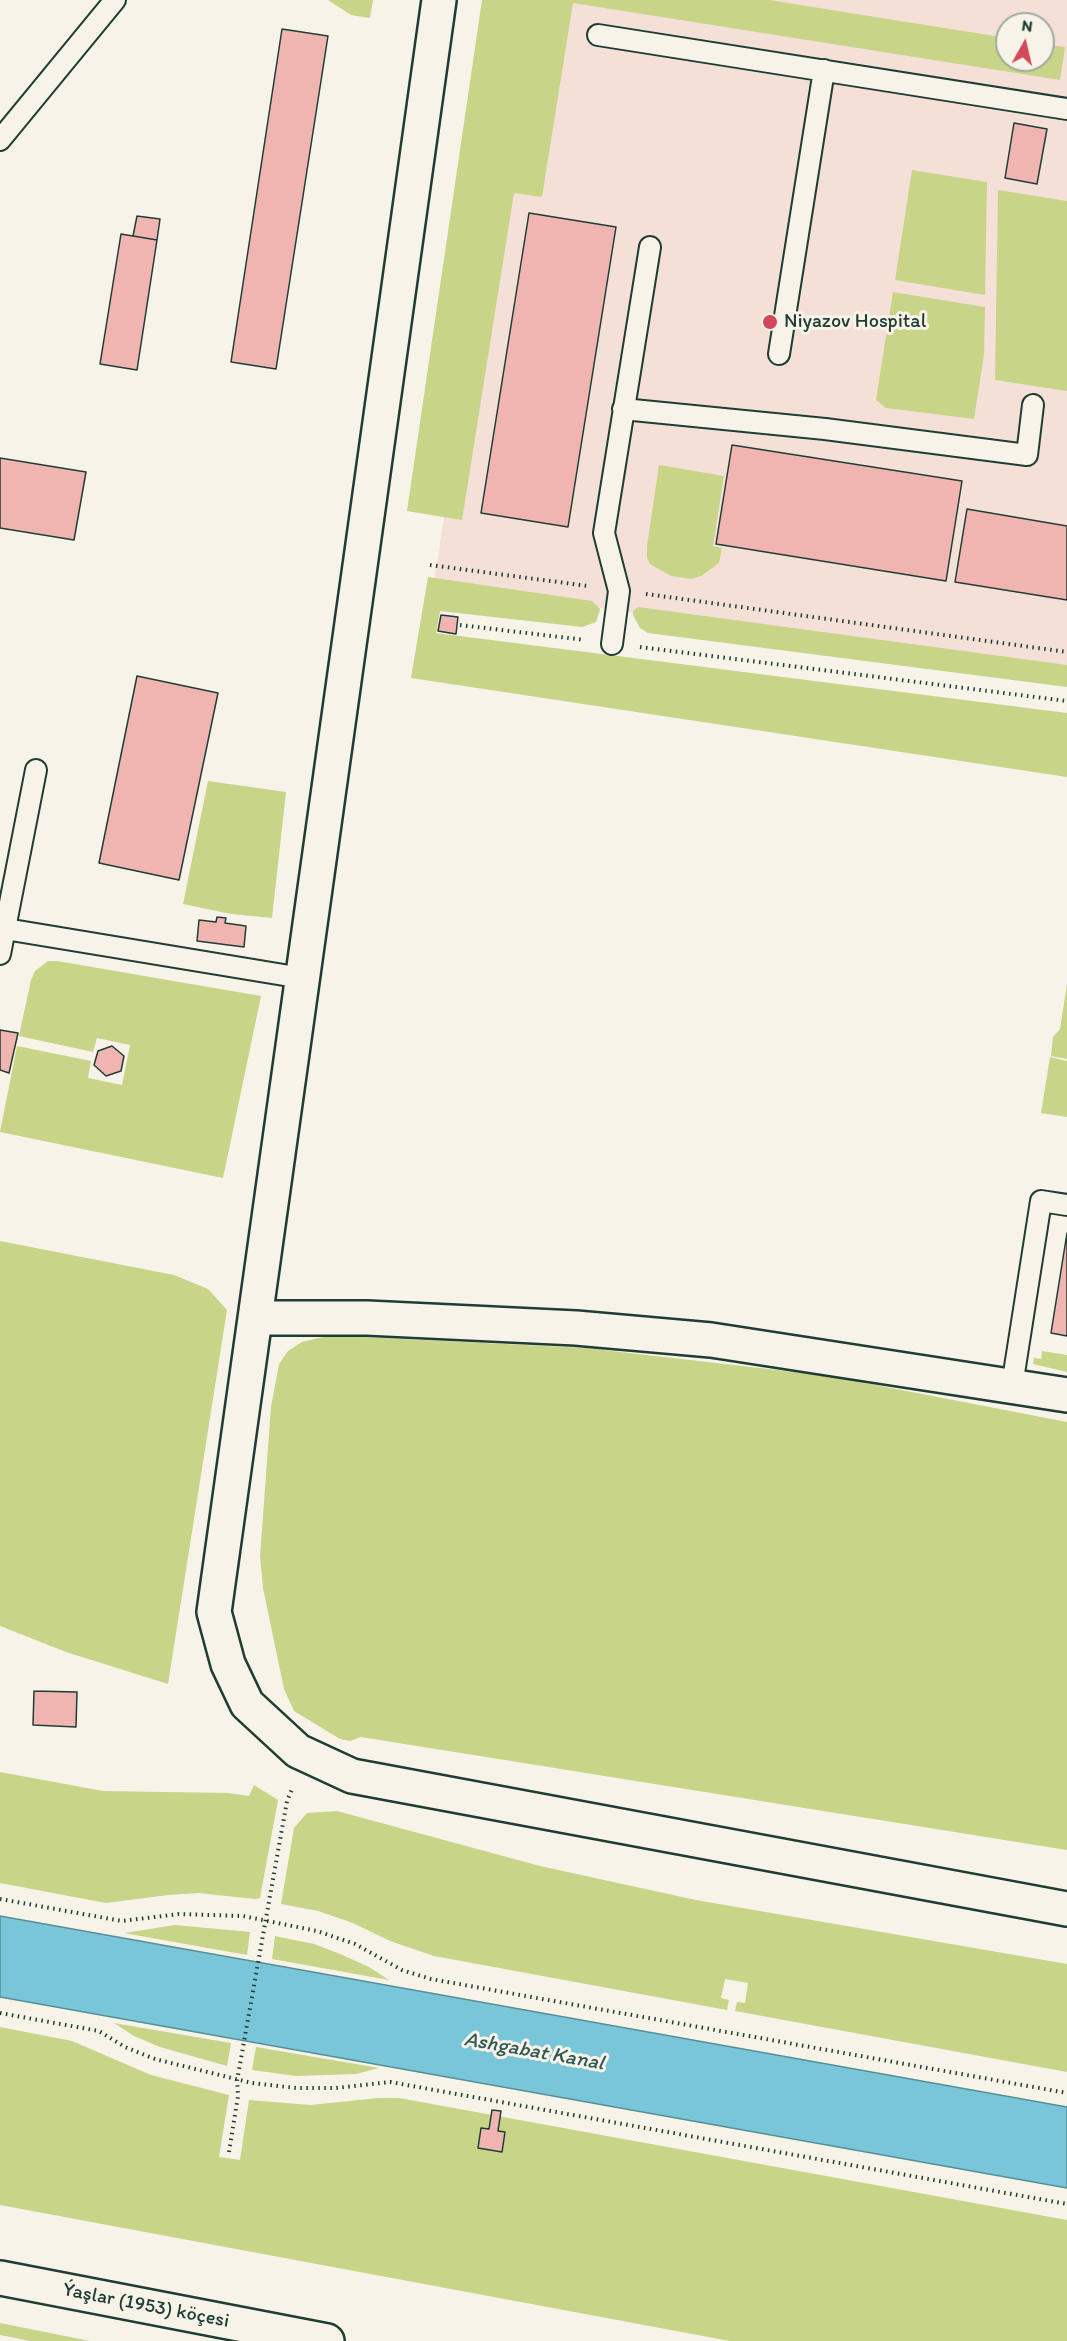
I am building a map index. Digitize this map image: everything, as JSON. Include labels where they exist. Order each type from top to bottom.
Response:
[{"type":"street","points":[[439,0],[214,1612],[228,1664],[247,1704],[298,1751],[352,1776],[1067,1909]]},
{"type":"street","points":[[255,1318],[367,1318],[553,1327],[700,1339],[1067,1395]]},
{"type":"street","name":"Ýaşlar (1953) köçesi","points":[[0,2278],[327,2341]]},
{"type":"lane","points":[[0,140],[115,0]]},
{"type":"lane","points":[[598,34],[1067,109]]},
{"type":"lane","points":[[779,354],[824,70]]},
{"type":"lane","points":[[612,644],[619,591],[604,533],[650,247]]},
{"type":"lane","points":[[623,410],[825,429],[1027,455],[1033,405]]},
{"type":"lane","points":[[0,954],[2,929],[36,770]]},
{"type":"lane","points":[[2,929],[302,978]]},
{"type":"lane","points":[[1012,1386],[1041,1201],[1067,1205]]},
{"type":"path","points":[[430,565],[1067,652]]},
{"type":"path","points":[[460,625],[1067,701]]},
{"type":"path","points":[[229,2152],[238,2096],[237,2081],[287,1802],[308,1755]]},
{"type":"path","points":[[0,1899],[122,1921],[179,1914],[243,1916],[327,1934],[355,1944],[402,1970],[431,1979],[1067,2093]]},
{"type":"path","points":[[0,2013],[99,2031],[125,2047],[155,2059],[237,2081],[296,2088],[336,2088],[390,2082],[1067,2204]]},
{"type":"shaded area","name":"Niyazov Hospital","points":[[522,0],[1067,0],[1067,677],[434,583]]},
{"type":"green space","points":[[328,0],[373,0],[370,18],[351,15]]},
{"type":"green space","points":[[482,0],[769,0],[995,36],[995,70],[573,3],[542,197],[514,193],[462,520],[407,511]]},
{"type":"green space","points":[[1055,46],[1065,47],[1060,80],[1009,72],[1055,72]]},
{"type":"green space","points":[[912,170],[987,182],[985,295],[895,280]]},
{"type":"green space","points":[[998,190],[1067,201],[1067,391],[995,380]]},
{"type":"green space","points":[[893,292],[985,307],[984,355],[974,419],[886,408],[876,400]]},
{"type":"green space","points":[[659,465],[724,476],[713,546],[722,548],[719,563],[701,576],[692,579],[671,576],[650,564],[647,558]]},
{"type":"green space","points":[[428,577],[592,601],[600,609],[596,622],[582,627],[440,611],[436,633],[1067,713],[1067,777],[411,678]]},
{"type":"green space","points":[[638,607],[1067,665],[1067,687],[648,633],[640,628],[633,615],[633,611]]},
{"type":"green space","points":[[208,781],[286,792],[272,918],[231,914],[183,904]]},
{"type":"green space","points":[[48,961],[261,996],[223,1178],[0,1132],[17,1046],[91,1061],[88,1078],[122,1085],[130,1045],[97,1038],[93,1052],[19,1036],[31,980],[35,971]]},
{"type":"green space","points":[[1067,984],[1067,1059],[1051,1056],[1053,1037],[1060,1029]]},
{"type":"green space","points":[[1050,1057],[1067,1061],[1067,1117],[1041,1113]]},
{"type":"green space","points":[[0,1241],[174,1275],[208,1289],[227,1310],[168,1684],[66,1652],[0,1626]]},
{"type":"green space","points":[[323,1337],[586,1348],[829,1376],[1067,1422],[1067,1850],[361,1737],[350,1741],[340,1739],[294,1711],[284,1689],[263,1588],[260,1556],[271,1407],[279,1364],[288,1351],[302,1342]]},
{"type":"green space","points":[[1042,1351],[1067,1355],[1067,1372],[1033,1364],[1034,1358],[1041,1359]]},
{"type":"green space","points":[[0,1772],[103,1791],[228,1793],[249,1796],[254,1785],[278,1800],[260,1898],[198,1893],[106,1903],[0,1883]]},
{"type":"green space","points":[[337,1811],[540,1866],[696,1900],[1067,1964],[1067,2072],[735,2011],[737,2002],[745,2003],[748,1983],[725,1979],[721,1998],[729,2000],[727,2010],[434,1956],[390,1941],[353,1923],[318,1911],[281,1904],[294,1828],[307,1813]]},
{"type":"green space","points":[[175,1925],[250,1932],[247,1955],[124,1933]]},
{"type":"green space","points":[[275,1936],[314,1944],[340,1954],[369,1967],[389,1980],[272,1959]]},
{"type":"green space","points":[[114,2023],[231,2043],[227,2066],[160,2047],[134,2036]]},
{"type":"green space","points":[[0,2027],[72,2041],[151,2075],[229,2095],[219,2157],[240,2160],[249,2100],[311,2105],[399,2098],[1067,2220],[1067,2341],[730,2341],[0,2205]]},
{"type":"green space","points":[[256,2047],[379,2068],[356,2074],[296,2076],[252,2070]]},
{"type":"green space","points":[[0,2323],[90,2341],[30,2341],[0,2335]]},
{"type":"water","name":"Ashgabat Kanal","points":[[0,1916],[1067,2107],[1067,2188],[0,1997]]},
{"type":"building","points":[[282,29],[328,36],[276,369],[231,362]]},
{"type":"building","points":[[1014,123],[1047,129],[1037,184],[1005,178]]},
{"type":"building","points":[[529,213],[616,227],[568,527],[481,513]]},
{"type":"building","points":[[137,216],[160,219],[157,240],[133,236]]},
{"type":"building","points":[[121,234],[157,240],[137,370],[100,364]]},
{"type":"building","points":[[732,445],[962,481],[946,581],[716,544]]},
{"type":"building","points":[[0,458],[86,472],[74,540],[0,528]]},
{"type":"building","points":[[967,509],[1067,526],[1067,600],[955,582]]},
{"type":"building","points":[[441,615],[458,617],[456,634],[438,631]]},
{"type":"building","points":[[137,676],[218,693],[179,880],[99,863]]},
{"type":"building","points":[[217,917],[226,918],[225,923],[246,926],[244,947],[197,941],[199,920],[216,922]]},
{"type":"building","points":[[0,1030],[18,1033],[9,1073],[0,1070]]},
{"type":"building","points":[[112,1046],[124,1056],[121,1071],[106,1076],[94,1065],[98,1051]]},
{"type":"building","points":[[1067,1233],[1067,1336],[1051,1333]]},
{"type":"building","points":[[34,1691],[77,1692],[76,1727],[33,1725]]},
{"type":"building","points":[[492,2110],[501,2111],[498,2131],[505,2132],[502,2152],[478,2148],[481,2128],[489,2129]]},
{"type":"place","name":"Niyazov Hospital","points":[[770,322]]}]
